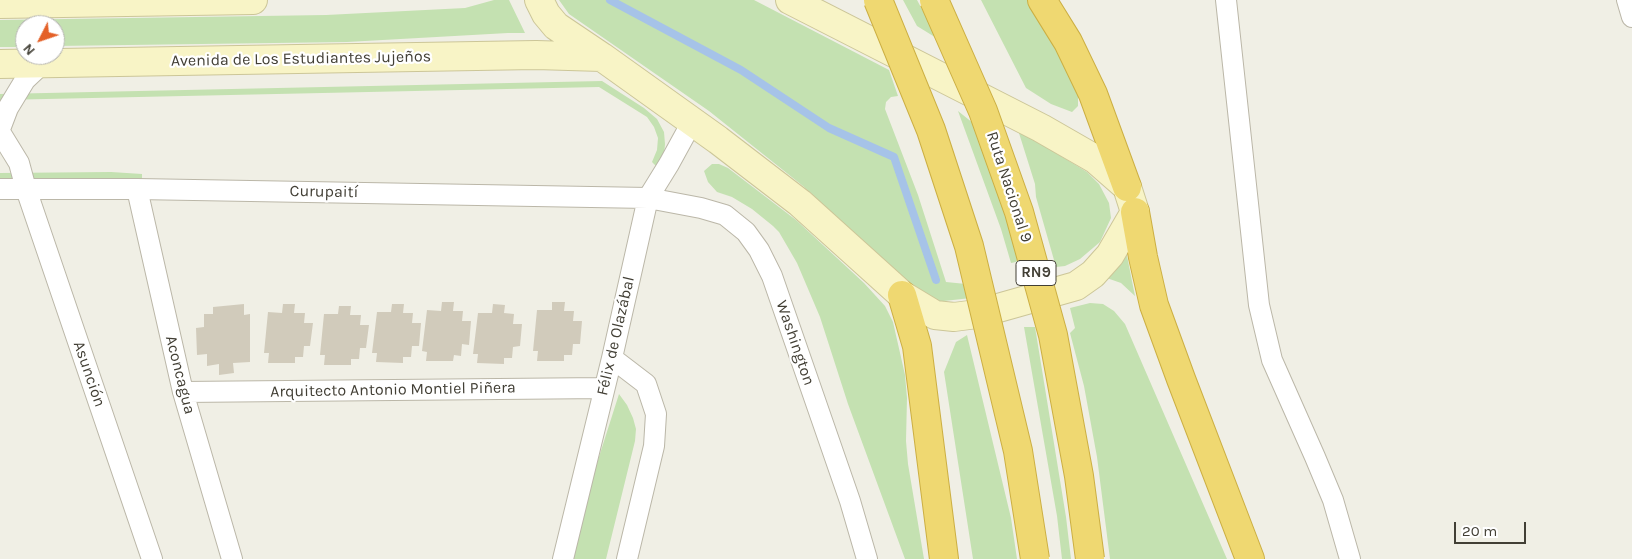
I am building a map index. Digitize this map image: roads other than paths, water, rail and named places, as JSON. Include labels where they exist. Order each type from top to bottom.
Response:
[{"type":"highway","points":[[878,0],[931,130],[969,246],[1018,451],[1035,559]]},
{"type":"highway","name":"Ruta Nacional 9","points":[[934,0],[983,111],[1019,212],[1053,335],[1079,476],[1090,559]]},
{"type":"highway","points":[[1042,0],[1068,42],[1093,94],[1131,200],[1154,305],[1250,559]]},
{"type":"highway","points":[[902,295],[917,346],[944,559]]},
{"type":"main road","points":[[0,4],[253,0]]},
{"type":"main road","points":[[539,0],[546,14],[556,26],[718,140],[800,203],[902,295],[935,314],[954,317],[977,314],[1076,286],[1093,274],[1110,255],[1131,200],[1094,159],[1041,128],[790,0]]},
{"type":"main road","name":"Avenida de Los Estudiantes Jujeños","points":[[65,63],[536,55],[602,57]]},
{"type":"main road","name":"Avenida de Los Estudiantes Jujeños","points":[[0,64],[15,64]]},
{"type":"street","points":[[1226,0],[1261,314],[1272,360],[1329,492],[1350,559]]},
{"type":"street","points":[[1627,0],[1632,16]]},
{"type":"street","points":[[0,131],[8,108],[25,80],[41,65]]},
{"type":"street","name":"Félix de Olazábal","points":[[563,559],[612,358],[648,198],[692,122]]},
{"type":"street","name":"Asunción","points":[[0,131],[19,163],[26,189],[152,559]]},
{"type":"street","name":"Curupaití","points":[[0,188],[648,198]]},
{"type":"street","name":"Aconcagua","points":[[137,189],[182,392],[232,559]]},
{"type":"street","name":"Washington","points":[[648,198],[701,208],[725,215],[746,232],[759,250],[772,276],[850,501],[867,559]]},
{"type":"street","points":[[612,358],[646,384],[656,414],[654,446],[627,559]]},
{"type":"street","name":"Arquitecto Antonio Montiel Piñera","points":[[182,392],[604,388]]},
{"type":"waterway","points":[[610,0],[741,70],[829,128],[894,157],[936,280]]}]
